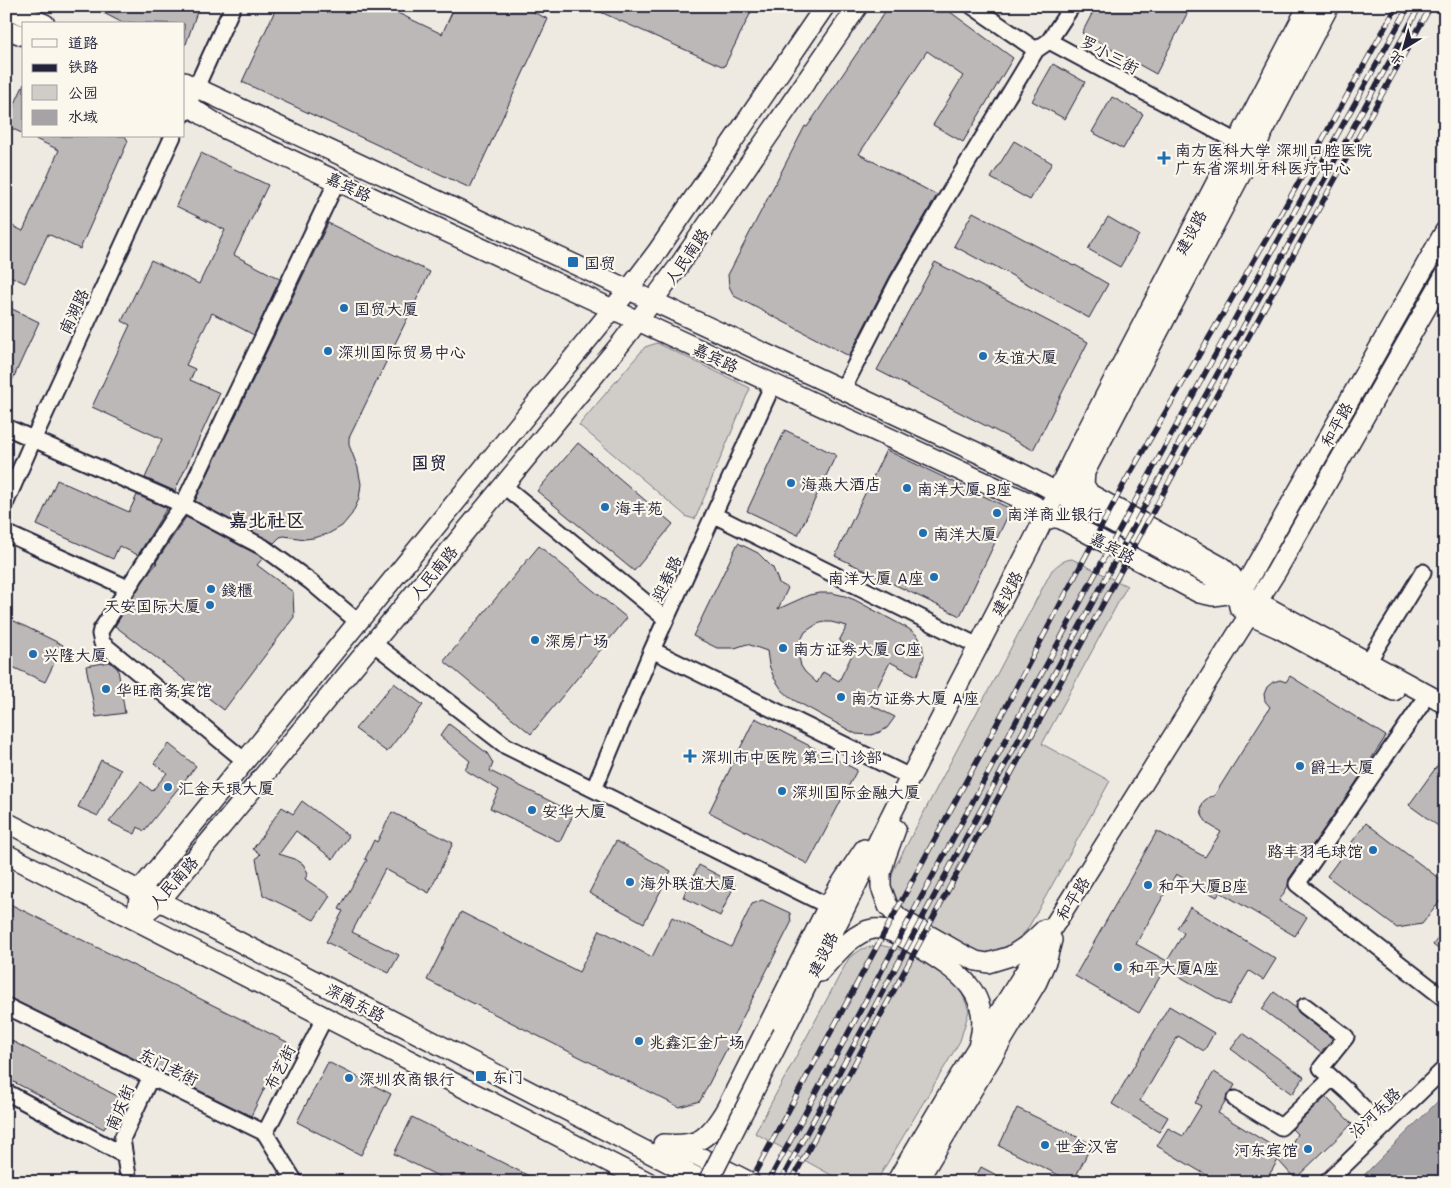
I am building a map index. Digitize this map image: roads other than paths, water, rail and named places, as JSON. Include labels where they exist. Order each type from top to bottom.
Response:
[{"type":"main road","name":"人民南路","points":[[136,920],[140,890],[613,310],[657,252],[825,6]]},
{"type":"main road","name":"人民南路","points":[[136,920],[160,901],[638,322],[858,6]]},
{"type":"main road","name":"建设路","points":[[707,1182],[910,777],[1043,522],[1078,448],[1308,6]]},
{"type":"main road","name":"建设路","points":[[1086,500],[1076,501],[1075,494],[1085,472],[1329,6]]},
{"type":"main road","points":[[6,8],[40,22]]},
{"type":"main road","points":[[6,29],[22,35]]},
{"type":"main road","name":"嘉宾路","points":[[190,84],[1024,474],[1057,492],[1086,500],[1241,592],[1253,608],[1278,628],[1445,719]]},
{"type":"main road","name":"嘉宾路","points":[[185,107],[225,129],[1034,505],[1042,513],[1043,522],[1055,517],[1062,520],[1199,593],[1213,596],[1241,592]]},
{"type":"main road","name":"和平路","points":[[1241,592],[1445,231]]},
{"type":"main road","name":"和平路","points":[[896,1182],[945,1099],[1281,565],[1445,275]]},
{"type":"main road","name":"嘉宾路","points":[[1253,608],[1368,662],[1445,704]]},
{"type":"main road","points":[[923,752],[914,784],[881,873],[883,897],[888,906],[899,918],[955,950],[976,961],[988,962],[1011,956],[1020,951],[1061,915]]},
{"type":"main road","points":[[663,1144],[692,1144],[702,1140],[717,1124],[828,906],[849,871],[901,795]]},
{"type":"main road","name":"深南东路","points":[[6,822],[707,1182]]},
{"type":"main road","name":"深南东路","points":[[6,854],[648,1182]]},
{"type":"main road","points":[[917,1182],[1037,982],[1047,959],[1061,915]]},
{"type":"main road","points":[[804,990],[850,941],[860,934],[872,930],[887,930],[944,963],[968,982],[979,1003],[981,1016],[981,1031],[977,1048]]},
{"type":"main road","points":[[597,1126],[696,1155],[750,1182]]},
{"type":"main road","points":[[575,1145],[618,1182]]},
{"type":"street","points":[[185,107],[190,84],[233,6]]},
{"type":"street","points":[[972,6],[1036,50]]},
{"type":"street","points":[[843,389],[898,281],[951,190],[1036,50],[1049,41],[1072,6]]},
{"type":"street","name":"罗小三街","points":[[1049,41],[1237,142]]},
{"type":"street","name":"南湖路","points":[[6,502],[173,138]]},
{"type":"street","points":[[245,761],[102,643],[100,639],[101,630],[183,505],[337,181]]},
{"type":"street","name":"迎春路","points":[[594,789],[652,650],[773,384]]},
{"type":"street","points":[[6,427],[183,505],[274,555],[311,582],[358,622]]},
{"type":"street","points":[[504,486],[666,620]]},
{"type":"street","points":[[714,515],[978,646]]},
{"type":"street","points":[[6,533],[128,588]]},
{"type":"street","points":[[1368,662],[1423,572]]},
{"type":"street","points":[[373,644],[506,746],[828,906]]},
{"type":"street","points":[[652,650],[756,703],[910,777]]},
{"type":"street","points":[[1421,705],[1297,884],[1445,999]]},
{"type":"street","name":"东门老街","points":[[6,1006],[265,1133]]},
{"type":"street","points":[[1305,1006],[1346,1037],[1321,1068],[1382,1128]]},
{"type":"street","name":"布艺街","points":[[265,1133],[325,1017]]},
{"type":"street","name":"沿河东路","points":[[1327,1182],[1445,1068]]},
{"type":"street","name":"南庆街","points":[[129,1182],[122,1139],[151,1076]]},
{"type":"street","points":[[1235,1099],[1281,1127],[1332,1078]]},
{"type":"street","points":[[6,1092],[124,1155]]},
{"type":"street","points":[[265,1133],[295,1182]]},
{"type":"water","points":[[1445,1094],[1445,1176],[1439,1182],[1357,1182]]},
{"type":"railway","points":[[750,1182],[1125,482],[1281,214],[1397,6]]},
{"type":"railway","points":[[768,1182],[1091,582],[1409,6]]},
{"type":"railway","points":[[780,1182],[1150,496],[1420,6]]},
{"type":"railway","points":[[791,1182],[1109,593],[1431,6]]},
{"type":"place","name":"南方医科大学 深圳口腔医院 广东省深圳牙科医疗中心","points":[[1164,158]]},
{"type":"place","name":"国贸","points":[[573,262]]},
{"type":"place","name":"国贸大厦","points":[[344,308]]},
{"type":"place","name":"深圳国际贸易中心","points":[[328,351]]},
{"type":"place","name":"友谊大厦","points":[[983,356]]},
{"type":"place","name":"海燕大酒店","points":[[791,483]]},
{"type":"place","name":"南洋大厦 B座","points":[[907,488]]},
{"type":"place","name":"海丰苑","points":[[605,507]]},
{"type":"place","name":"南洋商业银行","points":[[997,513]]},
{"type":"place","name":"南洋大厦","points":[[923,533]]},
{"type":"place","name":"南洋大厦 A座","points":[[934,577]]},
{"type":"place","name":"錢櫃","points":[[211,589]]},
{"type":"place","name":"天安国际大厦","points":[[210,605]]},
{"type":"place","name":"深房广场","points":[[535,640]]},
{"type":"place","name":"南方证券大厦 C座","points":[[783,648]]},
{"type":"place","name":"兴隆大厦","points":[[33,654]]},
{"type":"place","name":"华旺商务宾馆","points":[[106,689]]},
{"type":"place","name":"南方证券大厦 A座","points":[[841,697]]},
{"type":"place","name":"深圳市中医院 第三门诊部","points":[[690,756]]},
{"type":"place","name":"爵士大厦","points":[[1300,766]]},
{"type":"place","name":"汇金天琅大厦","points":[[168,787]]},
{"type":"place","name":"深圳国际金融大厦","points":[[782,791]]},
{"type":"place","name":"安华大厦","points":[[532,810]]},
{"type":"place","name":"路丰羽毛球馆","points":[[1373,850]]},
{"type":"place","name":"海外联谊大厦","points":[[630,882]]},
{"type":"place","name":"和平大厦B座","points":[[1148,885]]},
{"type":"place","name":"和平大厦A座","points":[[1118,967]]},
{"type":"place","name":"兆鑫汇金广场","points":[[639,1041]]},
{"type":"place","name":"东门","points":[[481,1076]]},
{"type":"place","name":"深圳农商银行","points":[[349,1078]]},
{"type":"place","name":"世金汉宫","points":[[1045,1145]]},
{"type":"place","name":"河东宾馆","points":[[1308,1149]]},
{"type":"district","name":"国贸","points":[[429,462]]},
{"type":"district","name":"嘉北社区","points":[[267,519]]}]
